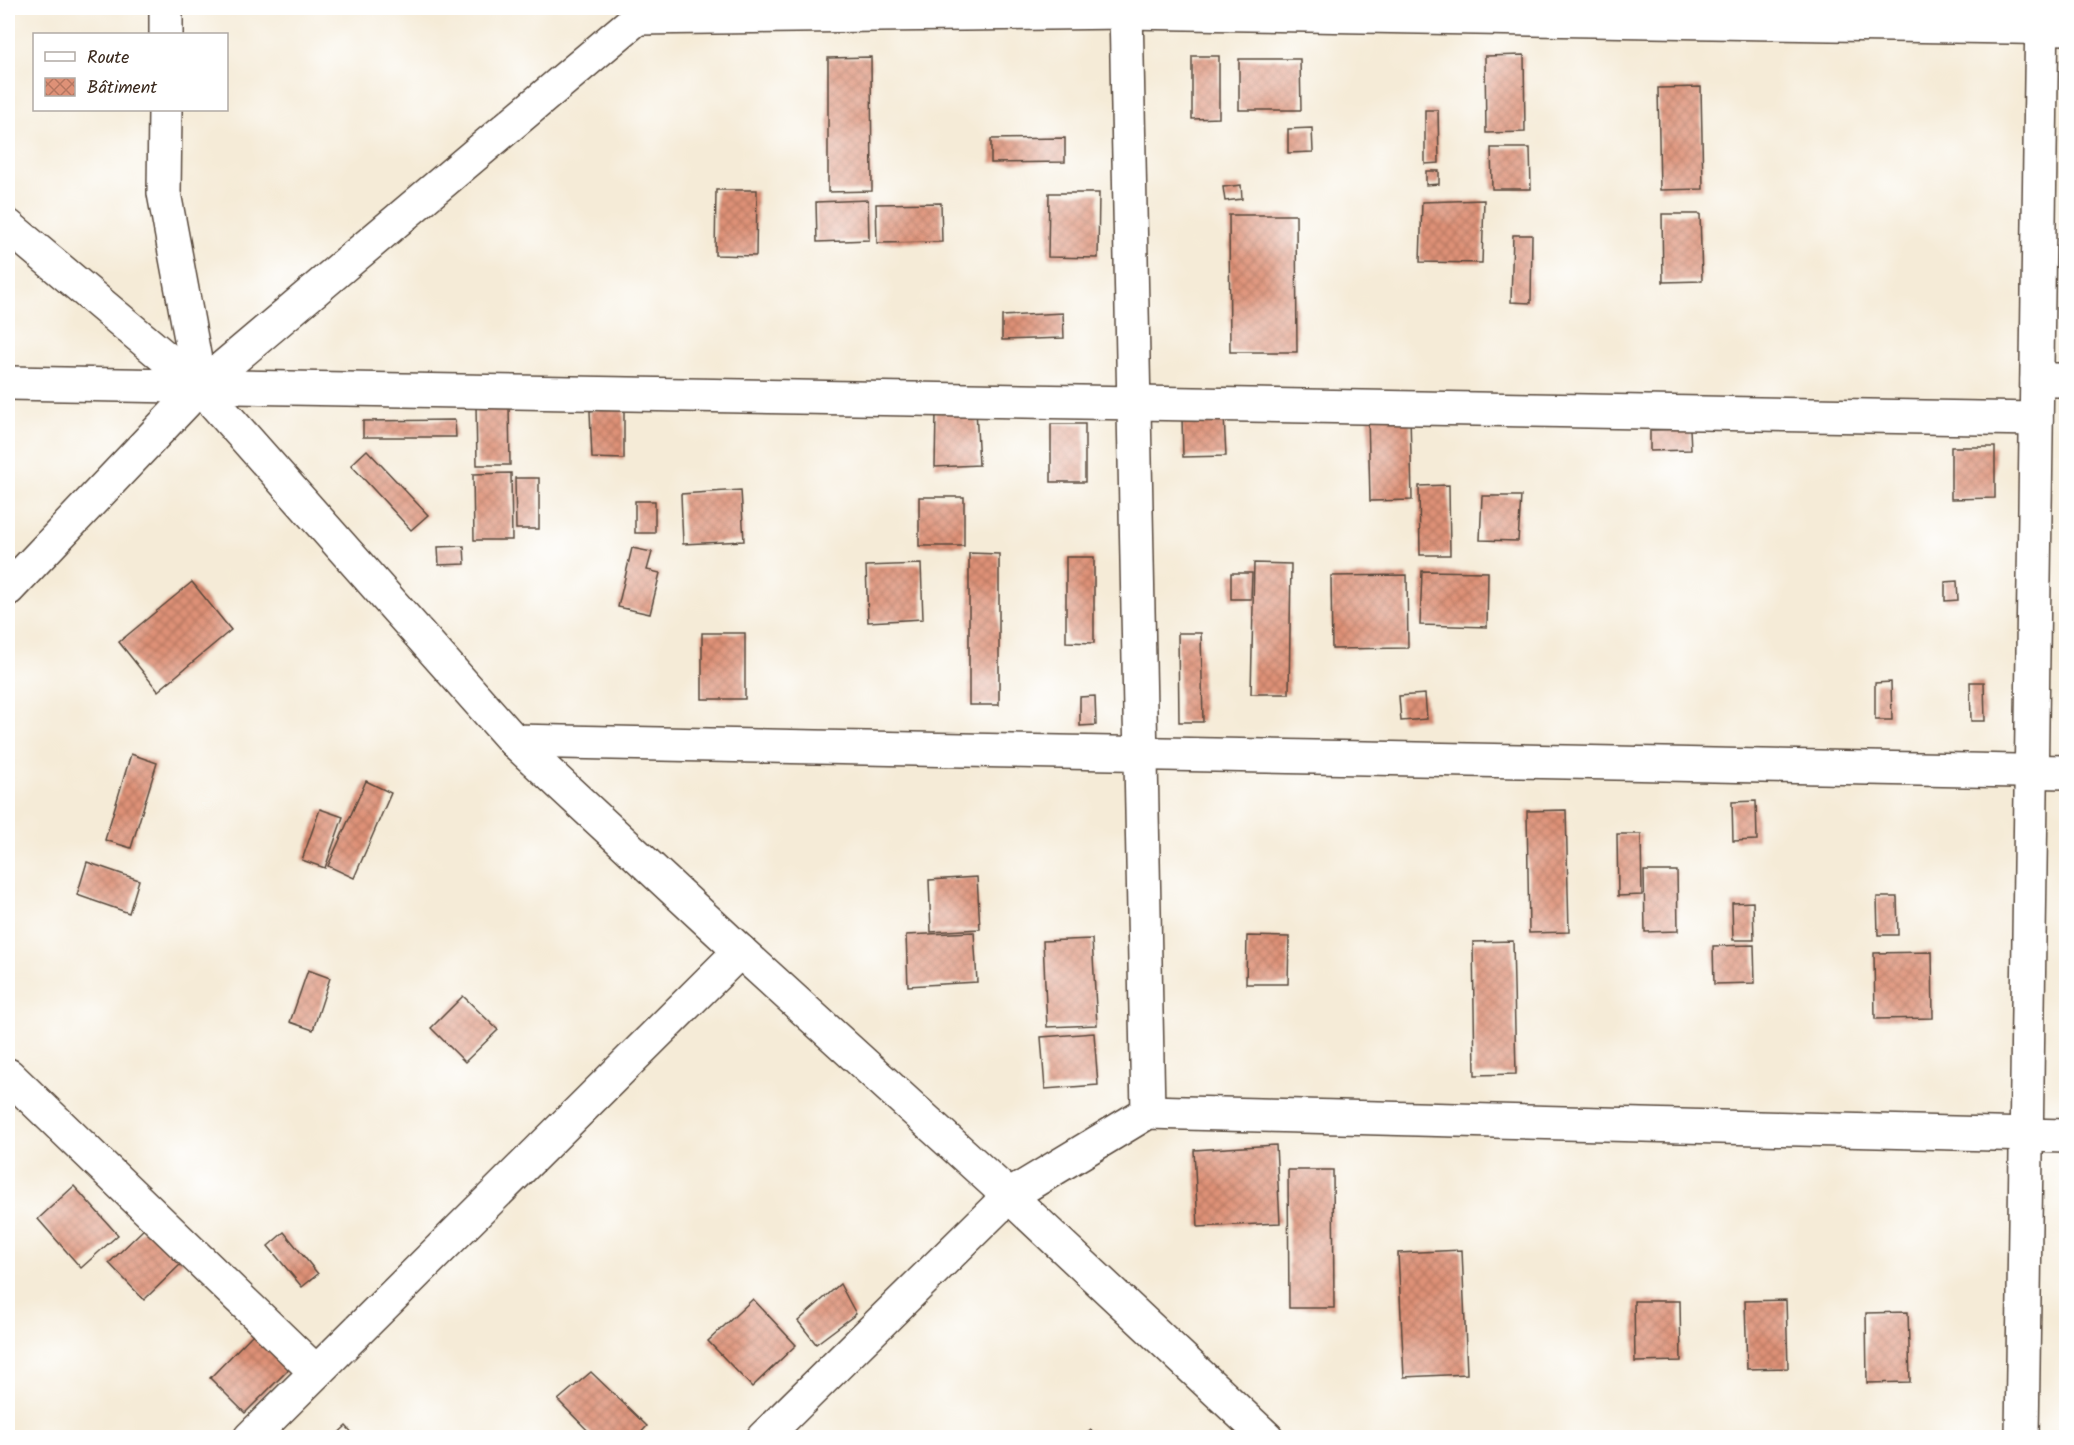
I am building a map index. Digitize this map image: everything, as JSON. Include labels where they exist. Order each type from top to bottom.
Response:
[{"type":"street","points":[[166,8],[166,33]]},
{"type":"street","points":[[1126,10],[1148,1112]]},
{"type":"street","points":[[8,590],[200,387],[642,13],[1126,10],[2050,21],[2052,380],[2036,419],[2022,1437]]},
{"type":"street","points":[[165,111],[164,193],[200,387]]},
{"type":"street","points":[[8,226],[200,387],[514,741],[1009,1196],[1267,1437]]},
{"type":"street","points":[[8,383],[2036,419]]},
{"type":"street","points":[[514,741],[2067,772]]},
{"type":"street","points":[[250,1437],[740,951]]},
{"type":"street","points":[[8,1075],[316,1372]]},
{"type":"street","points":[[763,1437],[1009,1196],[1148,1112],[2067,1136]]},
{"type":"building","points":[[1524,55],[1525,132],[1486,133],[1485,56]]},
{"type":"building","points":[[1192,56],[1219,56],[1219,118],[1192,119]]},
{"type":"building","points":[[871,57],[872,191],[828,192],[828,58]]},
{"type":"building","points":[[1239,59],[1300,59],[1301,110],[1239,110]]},
{"type":"building","points":[[1701,87],[1703,189],[1660,190],[1658,88]]},
{"type":"building","points":[[1425,110],[1438,110],[1439,163],[1425,164]]},
{"type":"building","points":[[1312,128],[1313,152],[1288,153],[1288,129]]},
{"type":"building","points":[[1065,138],[1065,162],[991,163],[991,139]]},
{"type":"building","points":[[1491,148],[1530,148],[1531,189],[1492,189]]},
{"type":"building","points":[[1426,171],[1439,171],[1439,184],[1426,185]]},
{"type":"building","points":[[1241,185],[1242,199],[1225,201],[1223,187]]},
{"type":"building","points":[[716,190],[757,190],[756,256],[715,255]]},
{"type":"building","points":[[1049,193],[1099,193],[1098,258],[1048,257]]},
{"type":"building","points":[[868,200],[869,240],[817,242],[816,202]]},
{"type":"building","points":[[1484,200],[1482,263],[1420,262],[1422,202]]},
{"type":"building","points":[[941,203],[942,242],[877,243],[876,204]]},
{"type":"building","points":[[1662,214],[1700,214],[1702,281],[1663,282]]},
{"type":"building","points":[[1229,215],[1296,215],[1297,352],[1230,352]]},
{"type":"building","points":[[1513,235],[1532,235],[1531,303],[1511,302]]},
{"type":"building","points":[[1063,313],[1064,338],[1002,340],[1002,316]]},
{"type":"building","points":[[624,403],[624,459],[592,458],[590,411]]},
{"type":"building","points":[[476,405],[509,405],[510,465],[477,465]]},
{"type":"building","points":[[976,409],[979,465],[935,467],[936,412]]},
{"type":"building","points":[[1410,414],[1412,500],[1370,501],[1368,415]]},
{"type":"building","points":[[1224,416],[1226,456],[1183,457],[1182,417]]},
{"type":"building","points":[[455,420],[456,437],[363,437],[363,421]]},
{"type":"building","points":[[1051,424],[1085,424],[1085,482],[1051,482]]},
{"type":"building","points":[[1690,429],[1691,450],[1650,451],[1650,430]]},
{"type":"building","points":[[1951,447],[1995,447],[1995,498],[1951,499]]},
{"type":"building","points":[[367,450],[428,515],[411,530],[351,465]]},
{"type":"building","points":[[511,473],[512,540],[474,540],[473,474]]},
{"type":"building","points":[[515,478],[539,478],[539,529],[516,529]]},
{"type":"building","points":[[1449,485],[1450,555],[1420,555],[1419,486]]},
{"type":"building","points":[[741,490],[744,541],[683,544],[681,494]]},
{"type":"building","points":[[1482,496],[1521,496],[1518,541],[1480,540]]},
{"type":"building","points":[[919,497],[964,497],[964,546],[919,546]]},
{"type":"building","points":[[635,501],[655,501],[655,533],[635,533]]},
{"type":"building","points":[[464,546],[465,564],[439,565],[438,547]]},
{"type":"building","points":[[632,548],[652,552],[647,570],[660,573],[650,614],[618,607]]},
{"type":"building","points":[[969,553],[999,554],[999,705],[969,705]]},
{"type":"building","points":[[1066,557],[1094,557],[1094,643],[1066,642]]},
{"type":"building","points":[[1254,563],[1291,564],[1289,694],[1251,694]]},
{"type":"building","points":[[921,564],[923,619],[868,622],[866,566]]},
{"type":"building","points":[[1422,571],[1488,572],[1487,627],[1420,625]]},
{"type":"building","points":[[1231,573],[1252,573],[1251,599],[1231,599]]},
{"type":"building","points":[[1407,575],[1408,648],[1332,649],[1331,576]]},
{"type":"building","points":[[1957,581],[1958,600],[1945,601],[1945,582]]},
{"type":"building","points":[[192,582],[231,630],[158,691],[119,642]]},
{"type":"building","points":[[702,633],[745,633],[745,699],[702,699]]},
{"type":"building","points":[[1178,633],[1201,633],[1203,722],[1179,722]]},
{"type":"building","points":[[1891,682],[1892,720],[1875,720],[1875,683]]},
{"type":"building","points":[[1970,682],[1984,682],[1985,721],[1971,721]]},
{"type":"building","points":[[1425,694],[1427,719],[1401,721],[1399,696]]},
{"type":"building","points":[[1095,696],[1096,725],[1080,726],[1080,697]]},
{"type":"building","points":[[131,754],[157,763],[131,848],[105,840]]},
{"type":"building","points":[[366,781],[391,793],[354,878],[328,866]]},
{"type":"building","points":[[1756,801],[1757,840],[1733,841],[1732,802]]},
{"type":"building","points":[[320,809],[343,817],[325,868],[302,860]]},
{"type":"building","points":[[1566,810],[1569,932],[1529,933],[1527,811]]},
{"type":"building","points":[[1617,834],[1641,834],[1642,895],[1618,896]]},
{"type":"building","points":[[87,862],[139,880],[129,913],[77,895]]},
{"type":"building","points":[[1644,871],[1677,871],[1678,931],[1645,932]]},
{"type":"building","points":[[977,877],[980,929],[931,932],[929,880]]},
{"type":"building","points":[[1877,897],[1897,897],[1898,935],[1878,935]]},
{"type":"building","points":[[1753,902],[1754,940],[1733,940],[1732,903]]},
{"type":"building","points":[[974,932],[977,982],[908,986],[906,935]]},
{"type":"building","points":[[1247,936],[1289,937],[1288,984],[1246,984]]},
{"type":"building","points":[[1092,939],[1097,1025],[1047,1027],[1043,941]]},
{"type":"building","points":[[1513,941],[1516,1074],[1475,1075],[1473,942]]},
{"type":"building","points":[[1754,945],[1755,983],[1714,984],[1713,946]]},
{"type":"building","points":[[1932,952],[1933,1018],[1875,1019],[1874,953]]},
{"type":"building","points":[[308,970],[330,978],[313,1030],[290,1022]]},
{"type":"building","points":[[463,996],[498,1030],[465,1062],[431,1028]]},
{"type":"building","points":[[1094,1033],[1098,1085],[1045,1089],[1041,1037]]},
{"type":"building","points":[[1276,1145],[1280,1223],[1198,1227],[1194,1150]]},
{"type":"building","points":[[1288,1170],[1333,1170],[1334,1308],[1289,1308]]},
{"type":"building","points":[[74,1186],[118,1235],[81,1268],[38,1219]]},
{"type":"building","points":[[148,1225],[184,1261],[144,1300],[109,1263]]},
{"type":"building","points":[[284,1232],[318,1274],[302,1287],[268,1246]]},
{"type":"building","points":[[1462,1250],[1467,1374],[1404,1377],[1398,1253]]},
{"type":"building","points":[[840,1284],[856,1314],[816,1344],[798,1321]]},
{"type":"building","points":[[753,1299],[796,1345],[752,1387],[708,1341]]},
{"type":"building","points":[[1786,1300],[1788,1368],[1747,1369],[1745,1301]]},
{"type":"building","points":[[1634,1301],[1680,1301],[1681,1361],[1635,1362]]},
{"type":"building","points":[[1908,1312],[1910,1382],[1867,1383],[1866,1313]]},
{"type":"building","points":[[253,1334],[289,1369],[245,1413],[210,1378]]},
{"type":"building","points":[[591,1372],[647,1426],[636,1438],[595,1438],[558,1400]]},
{"type":"building","points":[[346,1426],[357,1438],[333,1438]]},
{"type":"building","points":[[1091,1430],[1097,1438],[1081,1438]]}]
